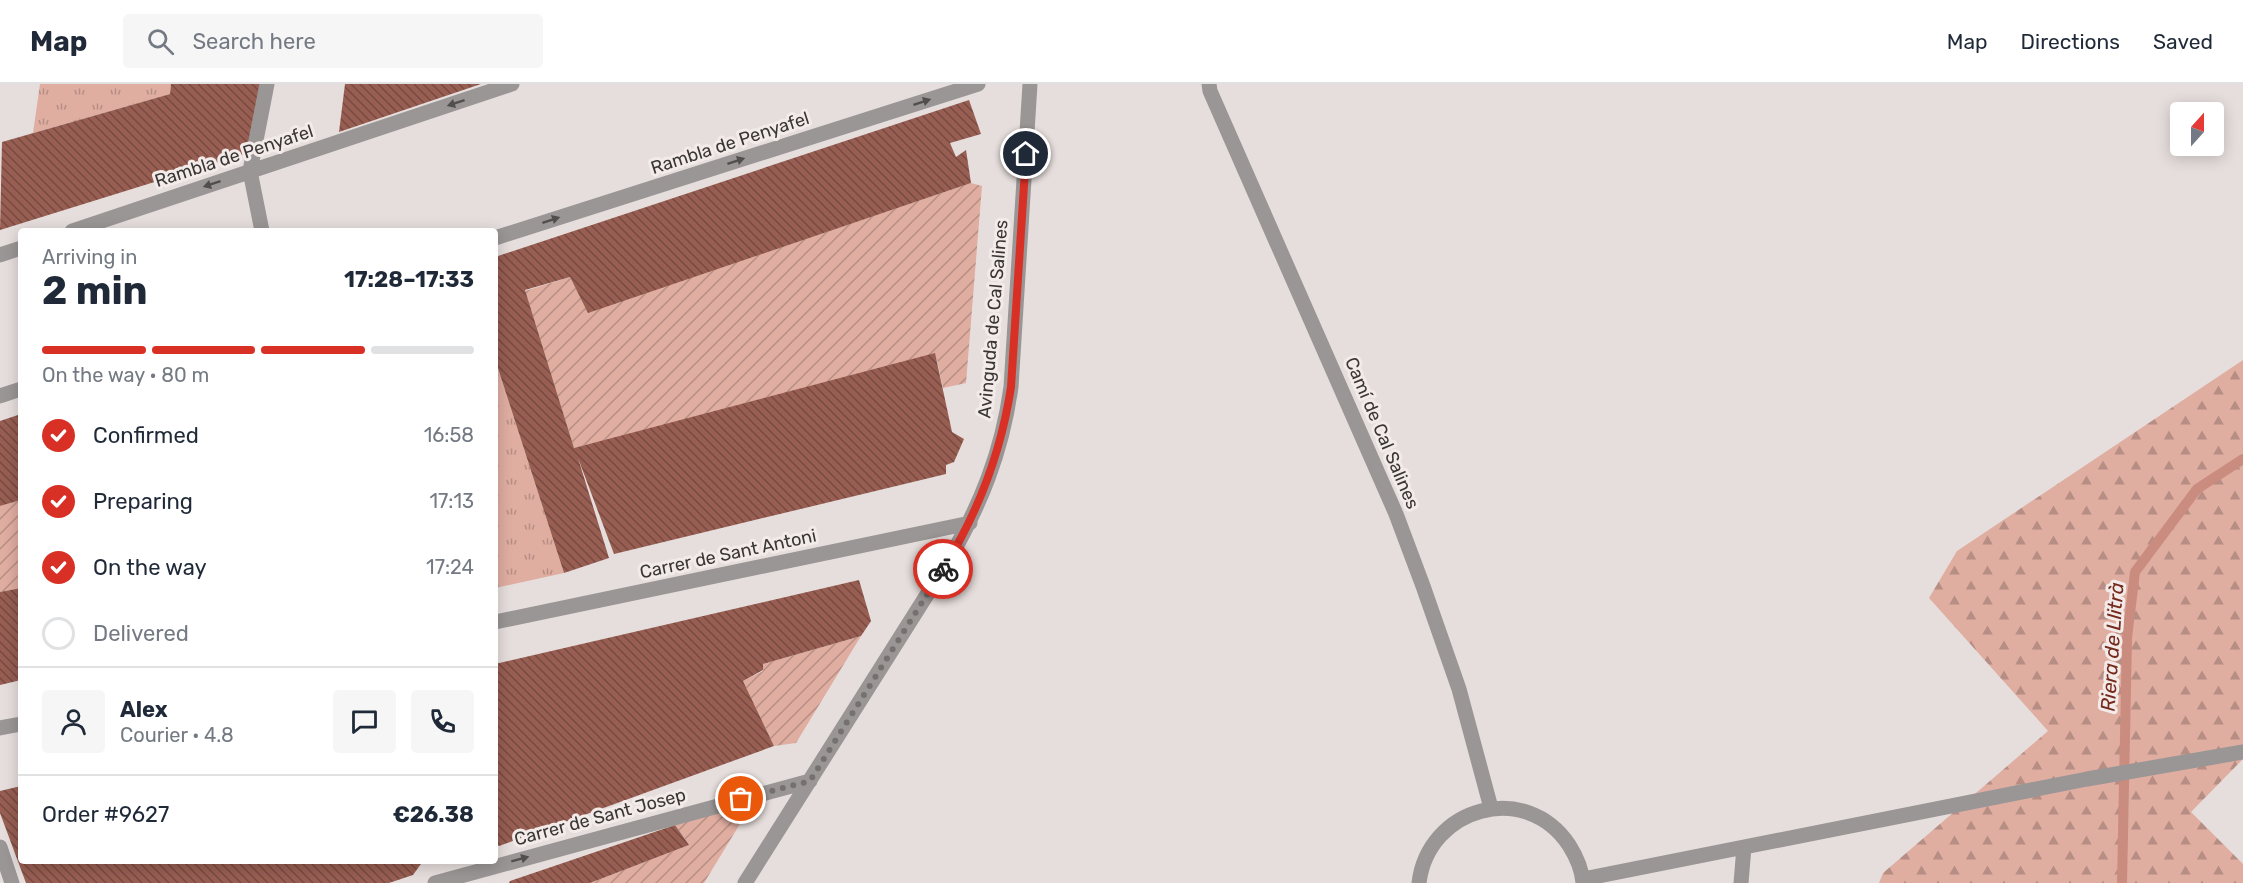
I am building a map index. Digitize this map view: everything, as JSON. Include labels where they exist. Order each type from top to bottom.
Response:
[{"type":"street","points":[[261,228],[250,171],[267,84]]},
{"type":"street","name":"Rambla de Penyafel","points":[[81,228],[512,84]]},
{"type":"street","name":"Rambla de Penyafel","points":[[498,237],[978,84]]},
{"type":"street","name":"Avinguda de Cal Salines","points":[[745,883],[970,523],[988,481],[1008,406],[1030,84]]},
{"type":"street","name":"Camí de Cal Salines","points":[[1209,84],[1210,91],[1400,524],[1459,689],[1491,808]]},
{"type":"street","points":[[0,255],[18,249]]},
{"type":"street","points":[[0,396],[18,390]]},
{"type":"street","name":"Carrer de Sant Antoni","points":[[498,621],[970,523]]},
{"type":"street","points":[[0,728],[18,725]]},
{"type":"street","points":[[1419,883],[1421,868],[1431,846],[1447,827],[1468,815],[1491,808],[1517,810],[1541,818],[1562,834],[1575,855],[1583,881],[2087,779],[2239,753]]},
{"type":"street","name":"Carrer de Sant Josep","points":[[498,864],[810,781]]},
{"type":"street","points":[[0,847],[12,883]]},
{"type":"street","points":[[1741,883],[1744,847]]},
{"type":"street","name":"Carrer de Sant Josep","points":[[435,883],[497,864]]},
{"type":"green space","points":[[40,84],[171,84],[170,94],[33,133]]},
{"type":"green space","points":[[971,183],[982,186],[966,383],[943,388],[937,360],[574,448],[525,291],[570,277],[588,312]]},
{"type":"green space","points":[[2243,360],[2243,759],[2191,812],[2243,864],[2243,883],[1879,883],[1883,873],[2048,731],[1929,598],[1957,551]]},
{"type":"green space","points":[[498,368],[564,573],[498,587]]},
{"type":"green space","points":[[18,501],[18,589],[0,592],[0,506]]},
{"type":"green space","points":[[861,636],[796,743],[774,746],[743,681],[763,671],[763,664]]},
{"type":"green space","points":[[741,804],[749,809],[704,883],[590,883],[689,845],[675,825]]},
{"type":"building","points":[[171,84],[260,84],[251,152],[0,230],[2,142],[170,94]]},
{"type":"building","points":[[345,84],[481,84],[339,132]]},
{"type":"building","points":[[969,100],[981,134],[950,143],[956,157],[966,150],[971,183],[588,313],[570,277],[525,290],[574,448],[935,353],[952,432],[964,439],[954,462],[946,465],[946,474],[614,554],[578,458],[609,558],[564,573],[498,368],[498,256]]},
{"type":"building","points":[[18,415],[18,501],[0,506],[0,421]]},
{"type":"building","points":[[859,580],[871,621],[861,636],[763,664],[763,670],[743,681],[774,746],[499,846],[498,663]]},
{"type":"building","points":[[18,589],[18,681],[0,685],[0,592]]},
{"type":"building","points":[[18,787],[18,861],[0,813],[0,791]]},
{"type":"building","points":[[675,825],[689,845],[590,883],[509,883],[510,881]]},
{"type":"building","points":[[19,864],[421,864],[413,875],[389,883],[26,883]]},
{"type":"waterway","name":"Riera de Llitrà","points":[[2122,883],[2127,638],[2135,572],[2197,489],[2243,459]]},
{"type":"way so far","points":[[741,799],[810,781],[943,569]]},
{"type":"route","points":[[943,569],[970,523],[988,481],[1007,415],[1011,387],[1026,154]]}]
